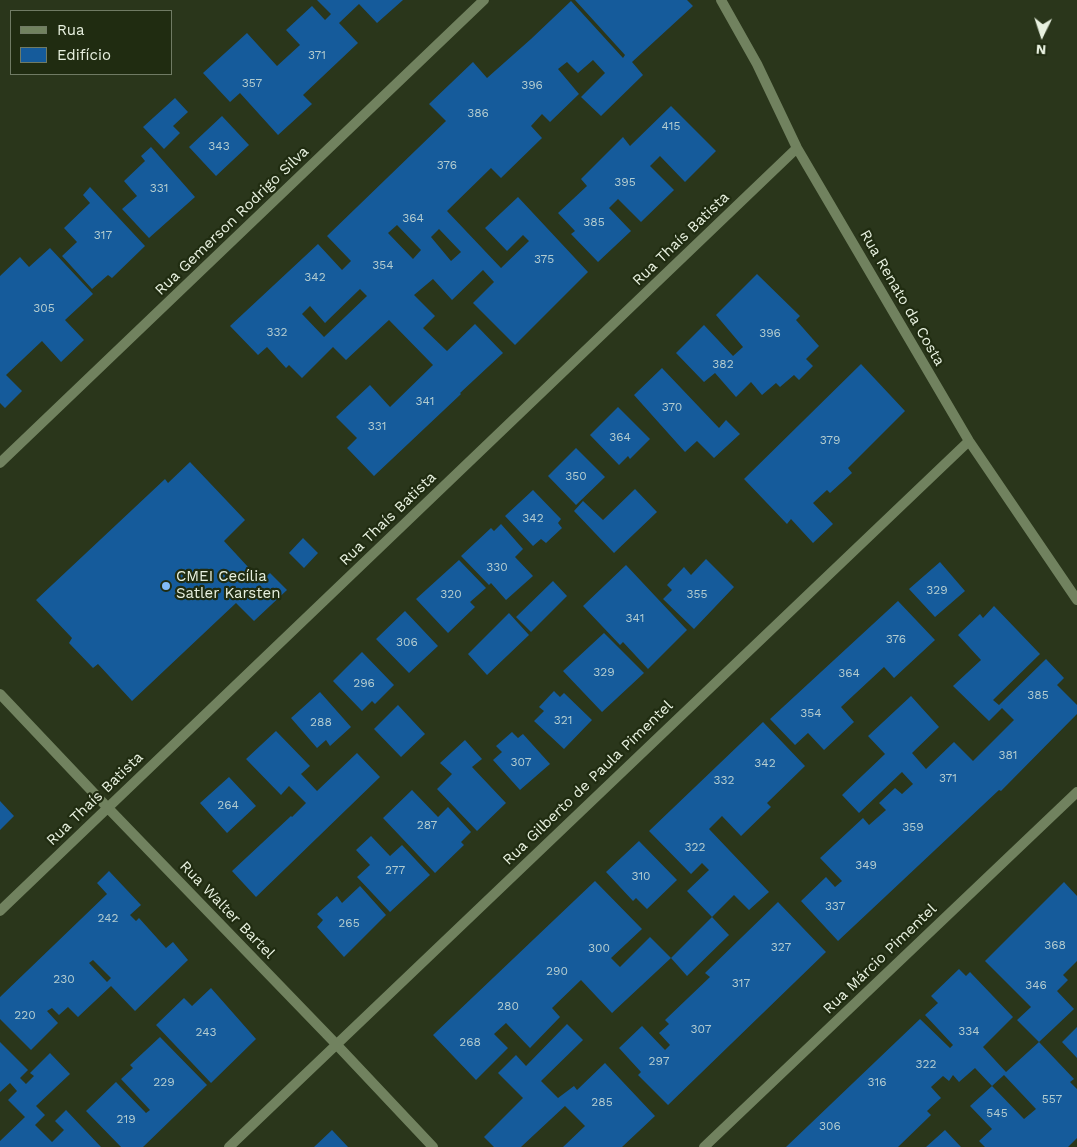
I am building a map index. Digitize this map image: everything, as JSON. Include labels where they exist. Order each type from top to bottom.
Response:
[{"type":"street","name":"Rua Gemerson Rodrigo Silva","points":[[0,463],[484,0]]},
{"type":"street","name":"Rua Renato da Costa","points":[[721,0],[757,64],[797,148],[969,441],[1077,600]]},
{"type":"street","name":"Rua Thaís Batista","points":[[0,911],[797,148]]},
{"type":"street","name":"Rua Gilberto de Paula Pimentel","points":[[228,1147],[969,441]]},
{"type":"street","name":"Rua Walter Bartel","points":[[0,694],[433,1147]]},
{"type":"street","name":"Rua Márcio Pimentel","points":[[704,1147],[1077,792]]},
{"type":"building","points":[[317,0],[403,0],[377,23],[359,4],[339,23],[358,43],[303,95],[312,104],[278,135],[240,93],[230,102],[203,73],[247,33],[277,66],[300,45],[286,30],[312,6],[325,20],[331,14]]},
{"type":"building","points":[[575,0],[687,0],[693,6],[632,62],[643,75],[601,116],[581,97],[605,73],[593,60],[578,73],[567,62],[558,69],[579,94],[550,122],[542,114],[531,126],[542,138],[501,178],[491,168],[447,211],[501,268],[529,241],[523,235],[507,251],[485,228],[518,197],[588,272],[515,345],[473,303],[494,282],[483,270],[452,300],[433,279],[414,295],[435,316],[423,328],[447,351],[475,324],[503,353],[374,476],[347,448],[357,438],[336,417],[370,385],[390,407],[433,365],[389,320],[346,360],[333,347],[302,378],[289,365],[286,368],[267,347],[258,355],[230,326],[318,244],[342,270],[351,261],[327,236],[446,121],[429,104],[473,62],[487,78],[571,1],[623,58],[625,55]],"holes":[[[397,225],[421,250],[413,259],[388,233]],[[439,229],[461,252],[451,261],[431,237]],[[360,289],[367,296],[324,337],[302,314],[310,306],[325,323]]]},
{"type":"building","points":[[175,98],[188,112],[173,126],[180,133],[164,149],[143,127]]},
{"type":"building","points":[[671,106],[716,151],[685,182],[660,156],[650,166],[674,190],[641,222],[618,199],[609,208],[631,231],[598,262],[571,234],[575,231],[558,213],[587,186],[581,179],[623,137],[630,146]]},
{"type":"building","points":[[222,116],[249,145],[216,176],[189,147]]},
{"type":"building","points":[[151,147],[195,197],[149,238],[122,209],[137,196],[124,181],[145,161],[141,156]]},
{"type":"building","points":[[90,187],[145,246],[112,278],[108,275],[92,289],[62,256],[77,242],[64,228],[90,203],[83,195]]},
{"type":"building","points":[[50,248],[93,294],[65,320],[84,340],[61,362],[42,341],[6,375],[22,391],[5,408],[0,403],[0,276],[20,257],[29,267]]},
{"type":"building","points":[[757,274],[800,316],[796,320],[819,346],[806,359],[813,366],[799,380],[794,375],[780,387],[776,383],[762,395],[751,382],[736,397],[715,373],[704,382],[676,353],[704,325],[733,356],[743,347],[716,315]]},
{"type":"building","points":[[861,364],[905,411],[848,468],[852,473],[830,493],[827,490],[813,503],[833,524],[813,543],[791,519],[787,524],[744,479]]},
{"type":"building","points":[[662,368],[719,428],[726,420],[740,434],[714,458],[697,441],[685,452],[634,395]]},
{"type":"building","points":[[618,407],[650,439],[630,459],[628,456],[619,465],[590,435]]},
{"type":"building","points":[[576,448],[605,477],[576,505],[548,476]]},
{"type":"building","name":"CMEI Cecília Satler Karsten","points":[[190,462],[245,520],[224,541],[261,581],[270,573],[287,590],[254,621],[236,603],[132,701],[98,664],[93,668],[69,643],[72,638],[36,600],[165,479],[168,483]]},
{"type":"building","points":[[635,489],[657,512],[614,553],[574,511],[583,501],[603,520]]},
{"type":"building","points":[[533,490],[561,519],[558,523],[562,528],[546,543],[541,539],[533,546],[505,516]]},
{"type":"building","points":[[501,524],[523,549],[515,557],[533,576],[506,600],[491,583],[489,585],[461,556],[491,528],[494,531]]},
{"type":"building","points":[[303,538],[318,553],[304,568],[289,553]]},
{"type":"building","points":[[706,559],[734,587],[694,629],[663,599],[672,590],[667,585],[684,567],[691,575]]},
{"type":"building","points":[[459,560],[486,588],[470,602],[475,607],[448,633],[416,599]]},
{"type":"building","points":[[940,562],[965,591],[935,617],[909,589]]},
{"type":"building","points":[[626,565],[687,630],[648,669],[623,642],[620,645],[583,606]]},
{"type":"building","points":[[553,581],[567,596],[531,632],[516,617]]},
{"type":"building","points":[[898,601],[935,640],[894,678],[884,667],[841,707],[854,722],[824,750],[808,733],[795,745],[770,719]]},
{"type":"building","points":[[994,606],[1040,654],[993,700],[999,705],[1046,659],[1064,678],[1057,685],[1077,705],[1077,714],[1001,791],[999,790],[838,941],[801,901],[826,877],[835,887],[842,881],[820,858],[863,818],[869,825],[886,810],[879,803],[895,788],[902,794],[913,784],[902,772],[859,813],[842,795],[885,754],[868,736],[911,696],[939,727],[912,753],[926,769],[954,742],[973,761],[1014,720],[1002,708],[989,721],[953,686],[981,660],[958,635],[980,614],[983,618]]},
{"type":"building","points":[[405,611],[438,646],[409,673],[376,639]]},
{"type":"building","points":[[509,613],[529,635],[487,675],[468,654]]},
{"type":"building","points":[[604,633],[644,673],[602,712],[563,671]]},
{"type":"building","points":[[362,652],[394,685],[375,704],[372,701],[362,711],[333,681]]},
{"type":"building","points":[[554,691],[560,697],[564,693],[592,720],[564,749],[534,721],[544,711],[539,707]]},
{"type":"building","points":[[320,692],[351,727],[330,746],[326,740],[317,748],[291,718]]},
{"type":"building","points":[[398,705],[425,734],[401,757],[374,729]]},
{"type":"building","points":[[763,722],[805,766],[767,803],[771,807],[741,836],[722,816],[709,829],[769,892],[749,910],[734,895],[712,917],[687,891],[709,870],[702,863],[691,874],[649,831]]},
{"type":"building","points":[[276,731],[310,766],[301,774],[317,791],[357,753],[380,777],[256,897],[232,871],[306,803],[289,786],[281,795],[246,759]]},
{"type":"building","points":[[512,732],[518,738],[523,734],[550,764],[520,790],[493,760],[502,752],[496,746]]},
{"type":"building","points":[[465,740],[482,759],[472,767],[506,803],[477,831],[437,789],[452,774],[440,763]]},
{"type":"building","points":[[229,777],[256,806],[227,833],[200,803]]},
{"type":"building","points":[[412,790],[438,817],[448,807],[471,832],[461,842],[464,845],[435,873],[383,818]]},
{"type":"building","points":[[0,801],[14,816],[0,830]]},
{"type":"building","points":[[371,836],[390,856],[402,845],[430,875],[390,912],[357,877],[370,865],[356,850]]},
{"type":"building","points":[[639,841],[677,880],[647,909],[636,898],[633,901],[606,872]]},
{"type":"building","points":[[109,871],[141,905],[130,915],[136,921],[139,918],[166,948],[173,942],[188,960],[135,1011],[111,986],[78,1017],[68,1007],[59,1015],[52,1008],[47,1011],[58,1023],[31,1050],[0,1019],[0,997],[107,894],[97,883]],"holes":[[[93,960],[111,978],[107,982],[89,963]]]},
{"type":"building","points":[[595,881],[642,929],[611,958],[620,967],[650,937],[671,958],[612,1013],[581,980],[552,1008],[560,1017],[530,1048],[506,1023],[494,1034],[508,1048],[476,1080],[433,1035]]},
{"type":"building","points":[[1064,882],[1077,896],[1077,961],[1063,975],[1068,980],[1057,991],[1074,1009],[1039,1042],[1017,1020],[1031,1007],[985,961]]},
{"type":"building","points":[[360,886],[386,915],[344,957],[317,927],[323,920],[317,914],[337,896],[342,903]]},
{"type":"building","points":[[778,902],[826,952],[668,1105],[638,1075],[641,1072],[619,1048],[642,1026],[665,1050],[670,1045],[659,1033],[669,1024],[665,1020],[710,977],[705,973]]},
{"type":"building","points":[[712,917],[729,935],[687,976],[671,958]]},
{"type":"building","points":[[959,969],[966,976],[970,972],[1013,1017],[983,1047],[1006,1072],[1039,1042],[1074,1079],[1070,1082],[1077,1089],[1077,1138],[1068,1147],[985,1147],[979,1141],[992,1129],[970,1106],[992,1086],[975,1068],[959,1082],[953,1075],[949,1081],[943,1076],[931,1087],[941,1098],[927,1111],[931,1115],[898,1147],[786,1147],[920,1019],[950,1048],[953,1045],[925,1015],[938,1003],[931,996]],"holes":[[[1004,1075],[1036,1109],[1024,1119],[992,1086]]]},
{"type":"building","points":[[211,988],[256,1039],[211,1083],[156,1025],[184,998],[192,1006]]},
{"type":"building","points":[[567,1024],[583,1040],[541,1081],[558,1098],[574,1086],[577,1090],[605,1063],[655,1116],[622,1147],[563,1147],[585,1126],[565,1106],[521,1147],[494,1147],[484,1137],[523,1098],[498,1073],[516,1055],[526,1066]]},
{"type":"building","points":[[1077,1027],[1077,1058],[1062,1042]]},
{"type":"building","points":[[160,1037],[207,1085],[143,1147],[121,1147],[86,1111],[116,1082],[146,1113],[150,1110],[121,1079],[133,1068],[130,1065]]},
{"type":"building","points":[[0,1042],[28,1070],[20,1078],[26,1084],[34,1076],[30,1073],[50,1053],[70,1074],[36,1106],[45,1115],[35,1125],[52,1142],[64,1130],[55,1121],[66,1110],[101,1147],[0,1147],[0,1141],[25,1117],[8,1100],[17,1091],[10,1083],[0,1092]]},
{"type":"building","points":[[332,1130],[348,1147],[314,1147]]},
{"type":"building","points":[[945,1130],[961,1147],[926,1147]]},
{"type":"place","name":"CMEI Cecília Satler Karsten","points":[[166,586]]}]
